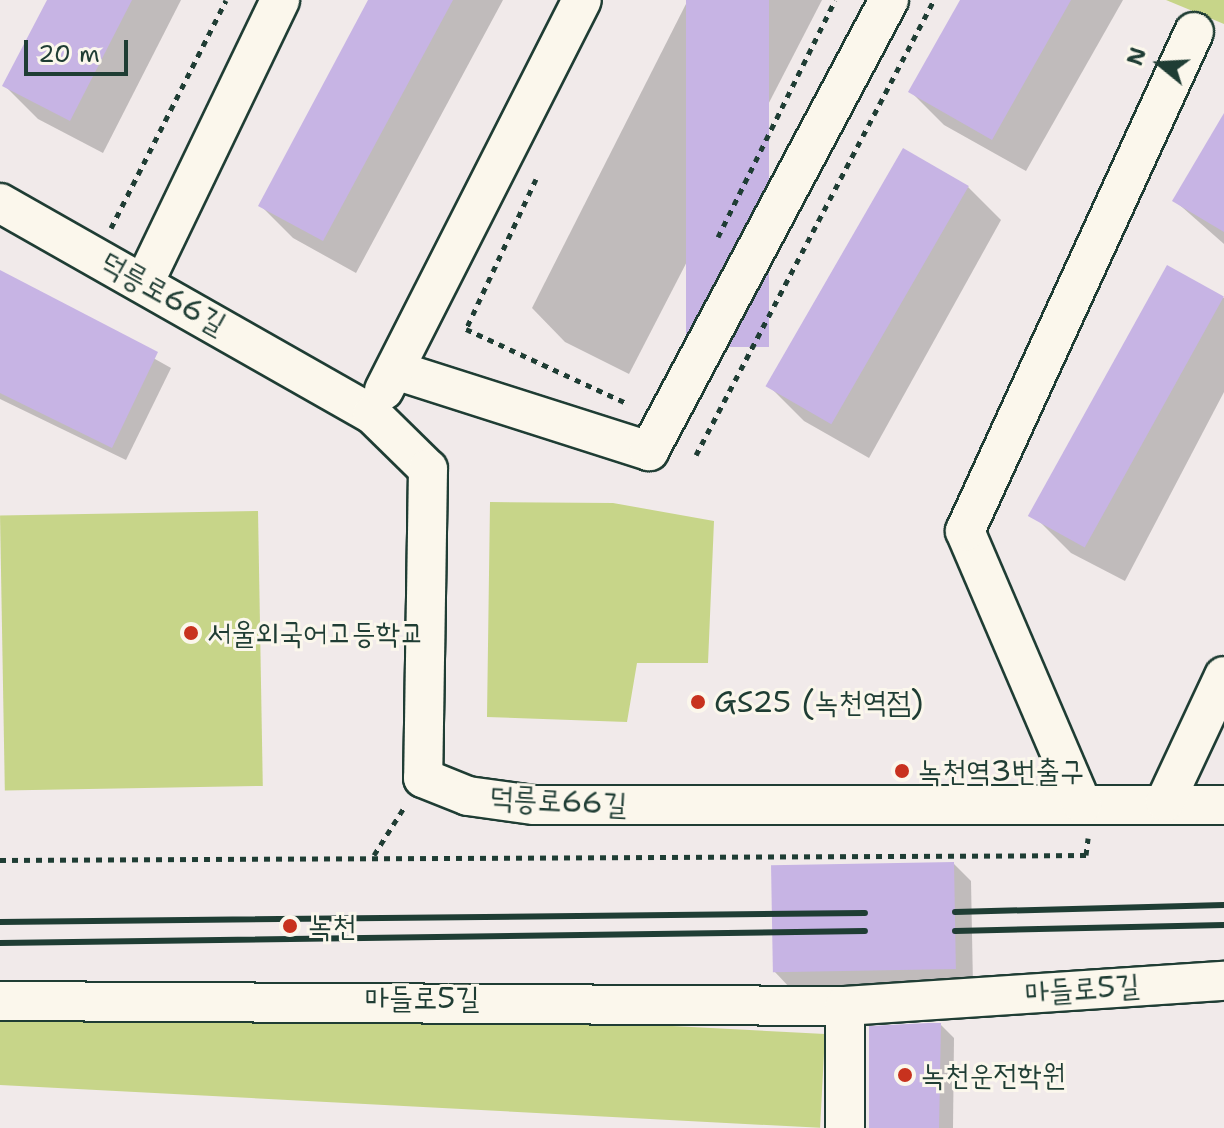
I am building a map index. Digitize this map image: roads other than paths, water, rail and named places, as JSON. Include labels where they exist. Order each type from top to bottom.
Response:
[{"type":"street","points":[[144,283],[280,0]]},
{"type":"street","points":[[372,414],[582,0]]},
{"type":"street","points":[[395,370],[649,451],[889,0]]},
{"type":"street","points":[[1088,804],[965,531],[1194,32]]},
{"type":"street","name":"덕릉로66길","points":[[0,203],[372,414],[428,469],[423,778],[468,796],[534,805],[1165,802],[1224,805]]},
{"type":"street","points":[[1165,802],[1224,676]]},
{"type":"street","name":"마들로5길","points":[[0,1001],[845,1006],[1224,981]]},
{"type":"street","points":[[845,1006],[845,1128]]},
{"type":"railway","points":[[955,912],[1224,905]]},
{"type":"railway","points":[[0,922],[865,913]]},
{"type":"railway","points":[[955,931],[1224,925]]},
{"type":"railway","points":[[0,943],[865,931]]},
{"type":"place","name":"서울외국어고등학교","points":[[191,633]]},
{"type":"place","name":"GS25 (녹천역점)","points":[[698,702]]},
{"type":"place","name":"녹천역3번출구","points":[[902,771]]},
{"type":"place","name":"녹천","points":[[290,926]]},
{"type":"place","name":"녹천운전학원","points":[[905,1075]]}]
